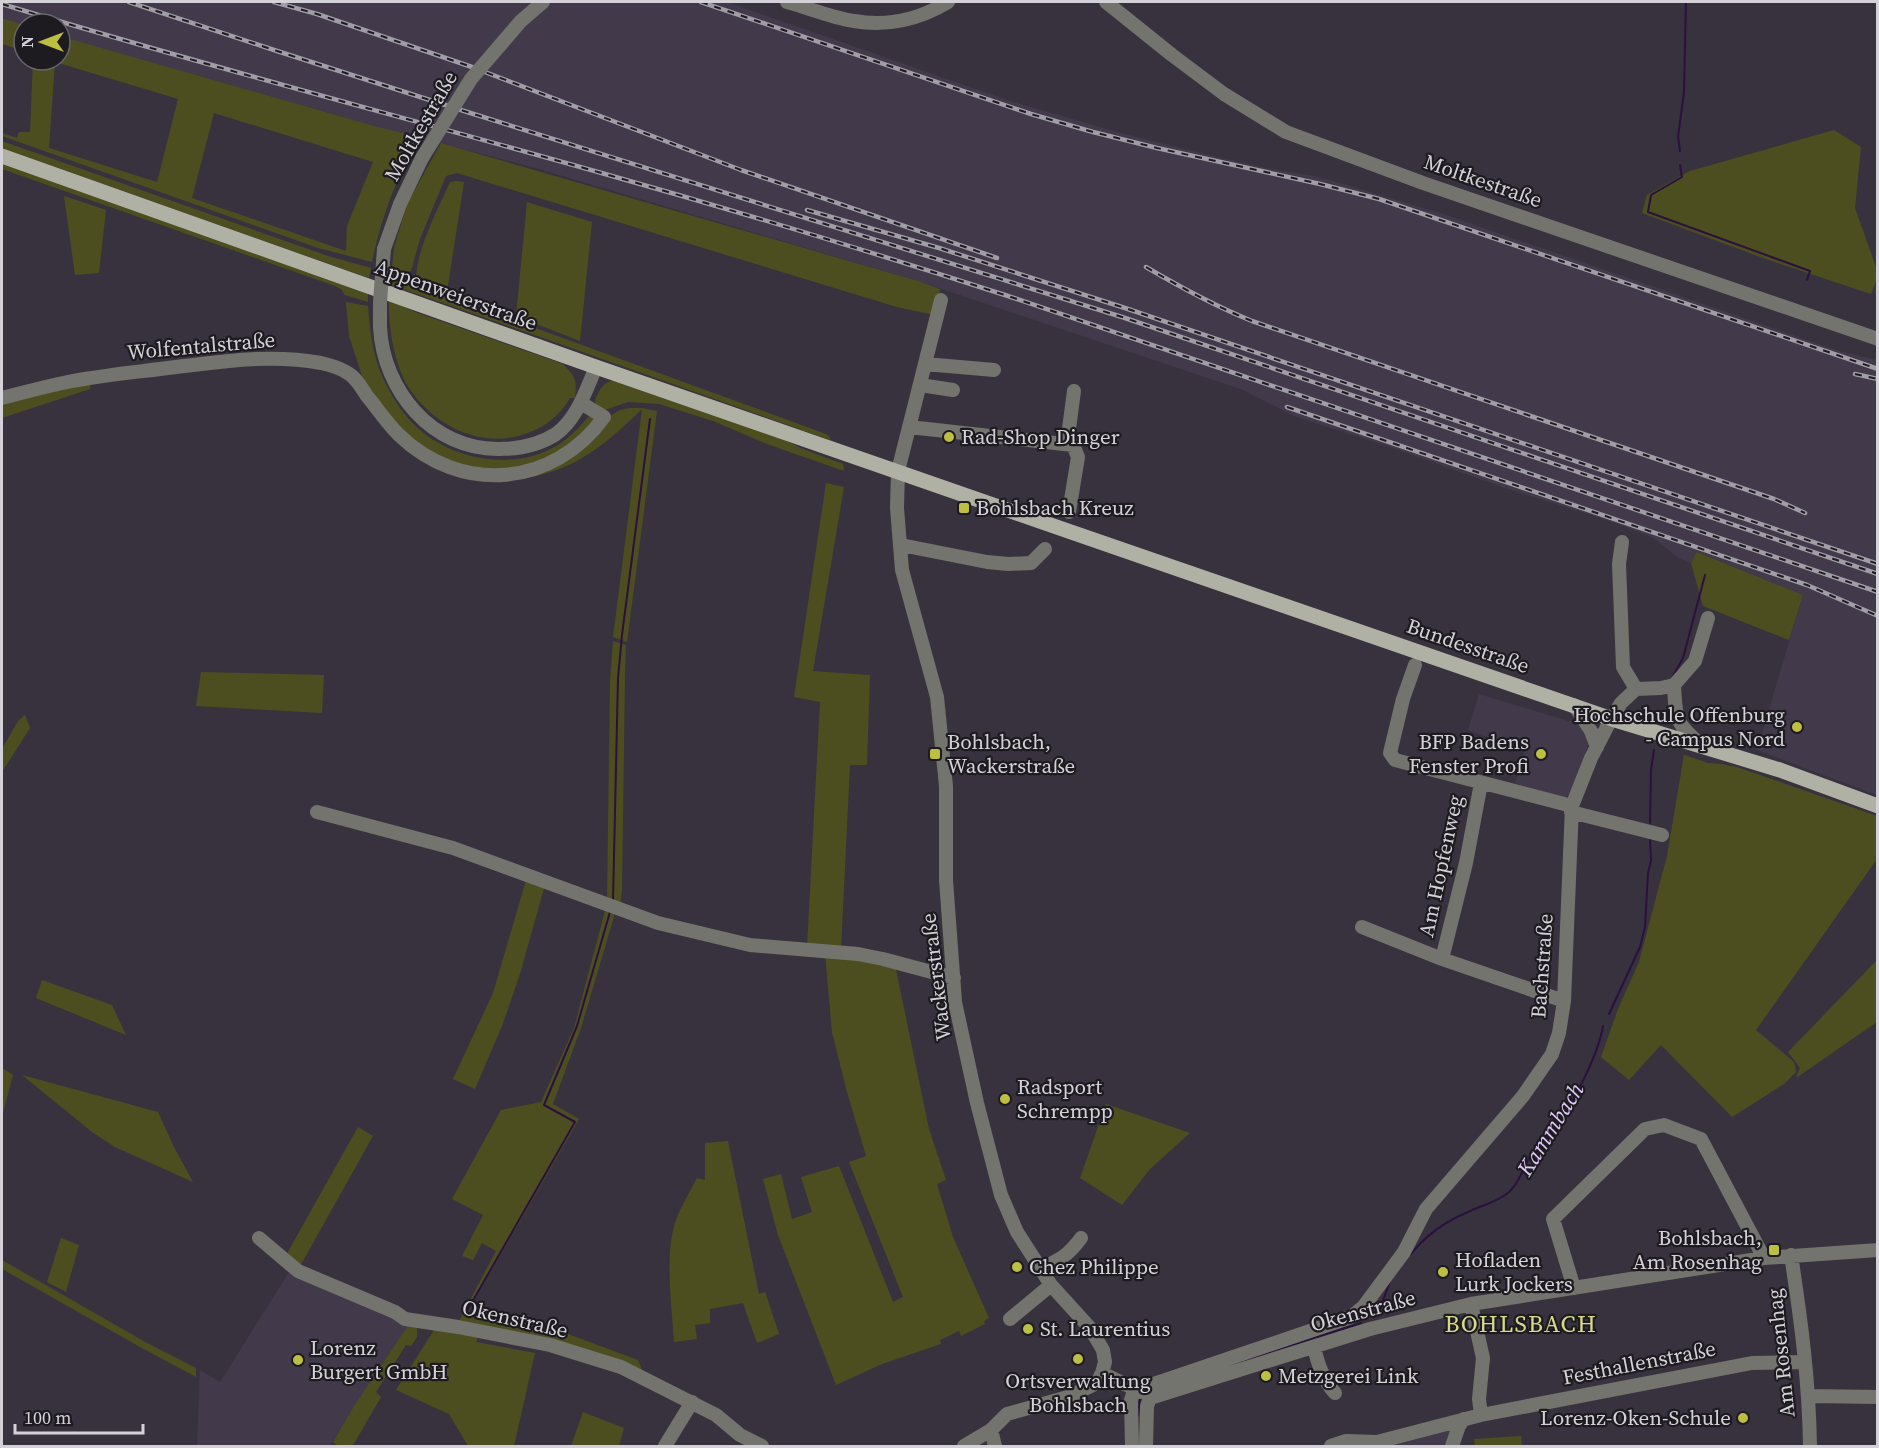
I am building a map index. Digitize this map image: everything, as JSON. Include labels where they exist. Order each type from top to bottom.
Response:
[{"type":"main road","name":"Appenweierstraße","points":[[2,156],[596,367],[898,471]]},
{"type":"main road","name":"Bundesstraße","points":[[898,471],[1612,718],[1780,770],[1878,806]]},
{"type":"street","name":"Moltkestraße","points":[[543,2],[521,21],[471,79],[422,158],[400,204],[384,249],[380,302],[381,342],[386,363],[396,387],[415,412],[432,428],[452,440],[472,447],[516,449],[537,443],[557,433],[570,420],[596,367]]},
{"type":"street","points":[[787,2],[855,21],[897,22],[931,12],[948,2]]},
{"type":"street","name":"Moltkestraße","points":[[1106,2],[1224,94],[1286,132],[1434,187],[1878,339]]},
{"type":"street","name":"Wackerstraße","points":[[941,300],[898,471],[897,508],[902,570],[937,697],[945,786],[946,880],[955,1002],[977,1103],[1001,1195],[1017,1232],[1040,1269],[1051,1285],[1090,1328],[1103,1350],[1105,1362],[1102,1373]]},
{"type":"street","name":"Wolfentalstraße","points":[[2,398],[92,378],[200,364],[266,357],[318,363],[349,373],[397,433],[423,454],[467,473],[503,475],[535,470],[552,462],[587,437],[604,417],[580,403]]},
{"type":"street","points":[[925,363],[994,370]]},
{"type":"street","points":[[920,385],[953,390]]},
{"type":"street","points":[[1067,444],[1074,391]]},
{"type":"street","points":[[909,427],[1073,445],[1078,457],[1069,512]]},
{"type":"street","points":[[1622,542],[1619,564],[1623,667],[1636,689],[1674,685],[1695,661],[1708,618]]},
{"type":"street","points":[[901,545],[1008,564],[1031,563],[1045,549]]},
{"type":"street","points":[[1415,665],[1403,699],[1390,753],[1392,758],[1662,835]]},
{"type":"street","points":[[1674,685],[1675,714],[1681,727],[1701,745]]},
{"type":"street","name":"Bachstraße","points":[[1141,1392],[1148,1386],[1352,1317],[1364,1306],[1404,1252],[1426,1209],[1523,1096],[1552,1054],[1559,1033],[1564,1001],[1572,809],[1597,747],[1612,718],[1622,703],[1636,689]]},
{"type":"street","points":[[1574,705],[1591,731],[1597,747]]},
{"type":"street","name":"Am Hopfenweg","points":[[1442,959],[1466,863],[1481,783]]},
{"type":"street","points":[[317,812],[453,848],[658,923],[750,945],[858,954],[954,978]]},
{"type":"street","points":[[1362,927],[1442,959],[1564,1001]]},
{"type":"street","points":[[1574,1288],[1553,1219],[1645,1129],[1664,1125],[1701,1139],[1764,1258]]},
{"type":"street","name":"Okenstraße","points":[[259,1238],[298,1271],[394,1312],[405,1319],[550,1345],[579,1356],[621,1367],[716,1415],[756,1445]]},
{"type":"street","points":[[1040,1269],[1065,1257],[1081,1238]]},
{"type":"street","name":"Okenstraße","points":[[1141,1392],[1314,1347],[1370,1329],[1471,1304],[1764,1258],[1878,1250]]},
{"type":"street","name":"Am Rosenhag","points":[[1791,1255],[1809,1396],[1809,1446]]},
{"type":"street","points":[[1010,1319],[1051,1285]]},
{"type":"street","points":[[1471,1304],[1483,1358],[1479,1399],[1481,1415]]},
{"type":"street","points":[[1364,1306],[1370,1329]]},
{"type":"street","points":[[1314,1347],[1326,1384],[1335,1394]]},
{"type":"street","name":"Festhallenstraße","points":[[1331,1446],[1346,1441],[1377,1442],[1481,1415],[1752,1363],[1805,1362]]},
{"type":"street","points":[[964,1446],[991,1430],[1007,1414],[1068,1397],[1091,1386],[1098,1381],[1102,1373],[1141,1392],[1147,1406],[1146,1446]]},
{"type":"street","points":[[1132,1446],[1131,1400],[1141,1392]]},
{"type":"street","points":[[1809,1396],[1878,1397]]},
{"type":"street","points":[[666,1446],[692,1402]]},
{"type":"street","points":[[1452,1446],[1464,1419]]},
{"type":"street","points":[[991,1430],[995,1446]]},
{"type":"shaded area","points":[[2,2],[727,2],[1010,101],[1204,154],[1314,176],[1347,185],[1446,215],[1839,351],[1877,360],[1877,795],[1757,750],[1803,595],[1698,552],[1691,563],[1680,559],[1652,537],[1604,519],[1294,416],[1243,390],[918,281],[532,167],[374,126],[72,39],[72,12],[12,12],[12,21],[2,18]]},
{"type":"shaded area","points":[[2,18],[12,21],[12,47],[2,44]]},
{"type":"shaded area","points":[[72,39],[419,137],[391,198],[372,262],[318,248],[2,136],[2,133],[17,138],[19,132],[30,132],[32,72],[54,72],[49,148],[157,182],[178,99],[72,67]],"holes":[[[214,113],[373,162],[347,226],[346,251],[192,198]]]},
{"type":"shaded area","points":[[1834,130],[1861,147],[1855,208],[1877,270],[1877,279],[1871,294],[1763,258],[1642,213],[1647,195],[1690,171]]},
{"type":"shaded area","points":[[2,141],[328,256],[371,268],[369,278],[2,148]]},
{"type":"shaded area","points":[[441,143],[918,281],[940,289],[934,315],[897,307],[457,173],[446,176],[420,239],[411,271],[400,271],[392,268],[394,248],[407,204]]},
{"type":"shaded area","points":[[2,160],[368,290],[368,302],[345,295],[335,286],[2,169]]},
{"type":"shaded area","points":[[450,182],[464,182],[447,292],[415,280],[429,228]]},
{"type":"shaded area","points":[[64,196],[106,210],[99,273],[75,275]]},
{"type":"shaded area","points":[[527,202],[592,222],[580,341],[516,316]]},
{"type":"shaded area","points":[[389,273],[441,296],[826,434],[830,440],[388,284]]},
{"type":"shaded area","points":[[389,299],[415,312],[563,364],[575,379],[575,398],[570,398],[560,412],[547,423],[519,436],[501,439],[483,438],[449,426],[421,403],[404,379],[393,345]]},
{"type":"shaded area","points":[[346,302],[368,306],[376,360],[399,406],[420,430],[451,449],[487,459],[524,458],[558,445],[572,435],[591,414],[596,422],[568,447],[531,466],[495,471],[443,460],[399,430],[363,379],[349,336]]},
{"type":"shaded area","points":[[615,380],[774,435],[843,464],[844,471],[767,444],[713,421],[659,404],[628,402],[605,410],[596,406],[595,400],[600,389],[608,382]]},
{"type":"shaded area","points":[[90,381],[90,389],[2,418],[2,402]]},
{"type":"shaded area","points":[[642,408],[657,411],[627,642],[613,637],[642,409],[592,452],[563,467],[530,477],[607,418],[620,410]]},
{"type":"shaded area","points":[[826,483],[844,487],[813,671],[870,675],[867,765],[850,765],[841,949],[807,947],[820,702],[794,697]]},
{"type":"shaded area","points":[[1697,552],[1803,595],[1789,640],[1703,606],[1691,563]]},
{"type":"shaded area","points":[[613,641],[626,645],[620,906],[607,901],[610,681]]},
{"type":"shaded area","points":[[201,672],[324,675],[322,713],[196,706]]},
{"type":"shaded area","points":[[1479,694],[1568,721],[1577,721],[1586,733],[1588,745],[1571,794],[1560,799],[1515,783],[1524,751],[1468,730]]},
{"type":"shaded area","points":[[25,715],[30,728],[2,772],[2,749],[18,721]]},
{"type":"shaded area","points":[[1684,755],[1708,763],[1737,767],[1877,816],[1877,859],[1756,1030],[1794,1062],[1796,1072],[1784,1084],[1732,1117],[1661,1045],[1629,1080],[1601,1057],[1618,1009],[1639,962],[1667,856]]},
{"type":"shaded area","points":[[527,877],[545,885],[520,974],[502,1026],[475,1089],[453,1079],[493,993]]},
{"type":"shaded area","points":[[606,907],[616,910],[581,1028],[553,1104],[579,1119],[467,1313],[498,1320],[513,1328],[546,1330],[549,1327],[638,1360],[643,1372],[458,1323],[496,1251],[482,1243],[473,1260],[462,1256],[483,1215],[452,1199],[501,1110],[541,1102],[574,1028]]},
{"type":"shaded area","points":[[825,954],[895,965],[929,1129],[946,1180],[937,1184],[953,1237],[989,1318],[984,1321],[985,1324],[961,1336],[959,1331],[940,1340],[941,1344],[882,1364],[836,1385],[778,1235],[763,1179],[781,1174],[792,1219],[812,1212],[801,1177],[839,1166],[893,1302],[903,1297],[849,1162],[866,1156],[832,1032]]},
{"type":"shaded area","points":[[1877,960],[1877,1022],[1796,1078],[1800,1068],[1788,1052]]},
{"type":"shaded area","points":[[42,980],[112,1005],[126,1035],[36,998]]},
{"type":"shaded area","points":[[2,1068],[13,1075],[2,1117]]},
{"type":"shaded area","points":[[22,1075],[158,1112],[193,1182],[115,1147],[92,1132]]},
{"type":"shaded area","points":[[1106,1104],[1190,1133],[1150,1169],[1122,1205],[1080,1178]]},
{"type":"shaded area","points":[[358,1127],[373,1136],[299,1268],[285,1257]]},
{"type":"shaded area","points":[[728,1141],[759,1294],[765,1292],[779,1334],[757,1343],[743,1303],[710,1309],[710,1323],[695,1325],[697,1339],[674,1342],[670,1280],[672,1233],[678,1215],[697,1178],[705,1180],[705,1143]]},
{"type":"shaded area","points":[[61,1238],[79,1245],[66,1292],[47,1282]]},
{"type":"shaded area","points":[[2,1260],[147,1343],[196,1368],[196,1377],[2,1269]]},
{"type":"shaded area","points":[[291,1269],[409,1324],[330,1446],[197,1446],[200,1370],[220,1382]]},
{"type":"shaded area","points":[[409,1324],[417,1326],[417,1337],[411,1346],[406,1345],[376,1392],[381,1397],[355,1442],[351,1446],[338,1446],[333,1442],[354,1406]]},
{"type":"shaded area","points":[[434,1330],[478,1336],[476,1342],[535,1353],[514,1446],[468,1446],[449,1414],[396,1390]]},
{"type":"shaded area","points":[[583,1412],[624,1428],[619,1446],[571,1446]]},
{"type":"shaded area","points":[[1456,1425],[1449,1446],[1359,1446]]},
{"type":"shaded area","points":[[1521,1436],[1522,1446],[1475,1446],[1474,1439]]},
{"type":"waterway","points":[[1680,151],[1678,137],[1684,92],[1686,2]]},
{"type":"waterway","points":[[1680,165],[1682,177],[1651,195],[1648,212],[1810,271],[1807,280]]},
{"type":"waterway","points":[[613,901],[618,678],[650,419]]},
{"type":"waterway","name":"Kammbach","points":[[1672,678],[1683,658],[1705,575]]},
{"type":"waterway","name":"Kammbach","points":[[1650,823],[1651,770],[1654,750]]},
{"type":"waterway","name":"Kammbach","points":[[1609,1014],[1640,947],[1645,927],[1648,873],[1651,861],[1650,840]]},
{"type":"waterway","points":[[467,1311],[575,1122],[544,1105],[577,1026],[610,912]]},
{"type":"waterway","name":"Kammbach","points":[[1410,1255],[1422,1241],[1443,1225],[1501,1198],[1514,1187],[1532,1153],[1551,1133],[1574,1097],[1589,1067],[1603,1026]]},
{"type":"waterway","name":"Kammbach","points":[[1379,1312],[1390,1281]]},
{"type":"waterway","name":"Kammbach","points":[[1215,1370],[1361,1323]]},
{"type":"waterway","name":"Kammbach","points":[[1138,1416],[1140,1398]]},
{"type":"railway","points":[[129,2],[464,111],[1122,317],[1878,574]]},
{"type":"railway","points":[[274,2],[317,14],[472,67],[741,170],[997,258]]},
{"type":"railway","points":[[701,2],[1031,114],[1157,148],[1379,199],[1878,369]]},
{"type":"railway","points":[[2,4],[227,70],[656,188],[908,264],[1878,592]]},
{"type":"railway","points":[[807,210],[939,248],[1125,308],[1878,564]]},
{"type":"railway","points":[[1146,267],[1198,296],[1252,321],[1774,499],[1805,513]]},
{"type":"railway","points":[[1855,374],[1878,379]]},
{"type":"railway","points":[[1287,407],[1807,585],[1878,616]]},
{"type":"place","name":"Rad-Shop Dinger","points":[[949,437]]},
{"type":"place","name":"Bohlsbach Kreuz","points":[[964,508]]},
{"type":"place","name":"Hochschule Offenburg - Campus Nord","points":[[1797,727]]},
{"type":"place","name":"Bohlsbach, Wackerstraße","points":[[935,754]]},
{"type":"place","name":"BFP Badens Fenster Profi","points":[[1541,754]]},
{"type":"place","name":"Radsport Schrempp","points":[[1005,1099]]},
{"type":"place","name":"Bohlsbach, Am Rosenhag","points":[[1774,1250]]},
{"type":"place","name":"Chez Philippe","points":[[1017,1267]]},
{"type":"place","name":"Hofladen Lurk Jockers","points":[[1443,1272]]},
{"type":"place","name":"St. Laurentius","points":[[1028,1329]]},
{"type":"place","name":"Ortsverwaltung Bohlsbach","points":[[1078,1359]]},
{"type":"place","name":"Lorenz Burgert GmbH","points":[[298,1360]]},
{"type":"place","name":"Metzgerei Link","points":[[1266,1376]]},
{"type":"place","name":"Lorenz-Oken-Schule","points":[[1743,1418]]},
{"type":"district","name":"BOHLSBACH","points":[[1521,1324]]}]
